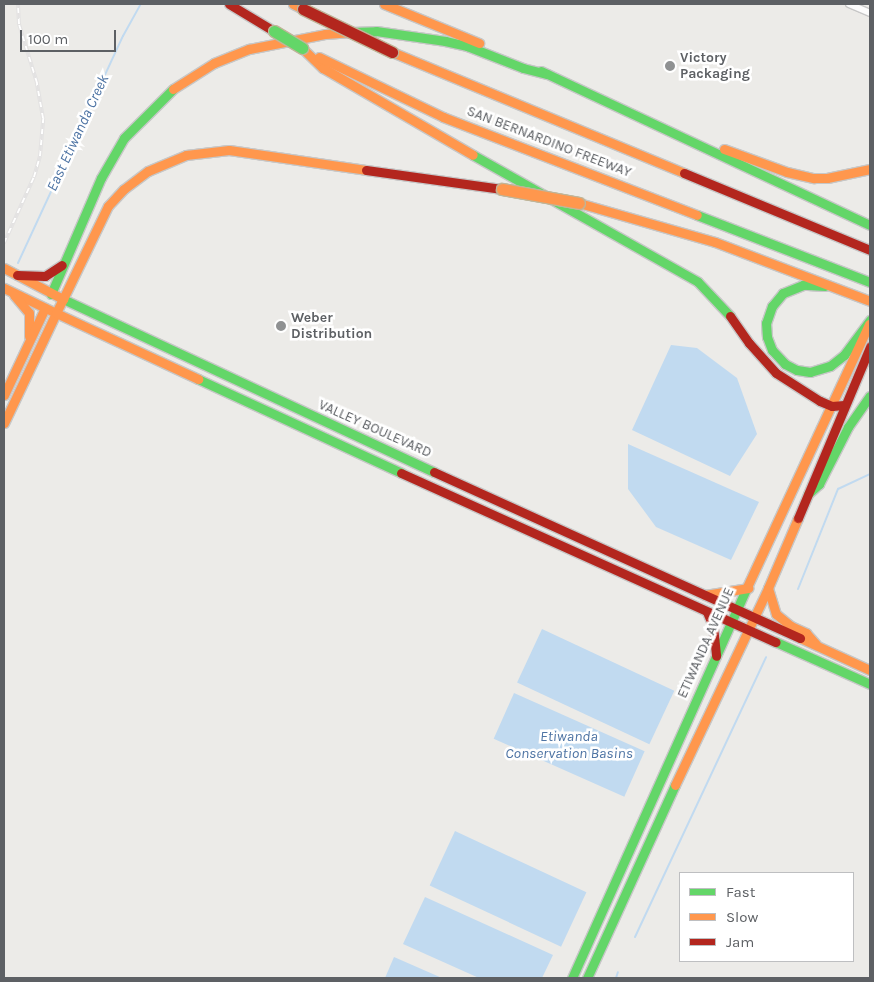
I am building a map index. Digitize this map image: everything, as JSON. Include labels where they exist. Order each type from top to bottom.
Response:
[{"type":"main road","name":"SAN BERNARDINO FREEWAY","points":[[229,4],[342,70],[443,116],[870,282]]},
{"type":"main road","points":[[384,4],[547,74],[870,225]]},
{"type":"main road","name":"SAN BERNARDINO FREEWAY","points":[[298,7],[392,52],[870,250]]},
{"type":"main road","points":[[4,395],[45,308],[106,168],[136,124],[162,98],[186,80],[214,64],[249,49],[325,34],[393,32],[467,46],[523,68],[547,74]]},
{"type":"main road","points":[[302,48],[323,68],[380,104],[698,282],[733,319],[749,343],[776,373],[814,398],[832,406],[844,405]]},
{"type":"main road","points":[[688,139],[705,142],[787,172],[814,178],[827,178],[870,169]]},
{"type":"main road","points":[[4,422],[101,216],[108,206],[124,189],[148,171],[186,155],[208,151],[229,150],[502,189],[579,204],[715,242],[870,301]]},
{"type":"main road","points":[[4,268],[17,275],[37,281],[56,271],[64,264]]},
{"type":"main road","name":"VALLEY BOULEVARD","points":[[37,281],[51,294],[319,420],[816,644]]},
{"type":"main road","points":[[856,295],[815,285],[803,285],[783,293],[772,306],[767,318],[767,333],[772,350],[782,362],[794,368],[810,372],[823,370],[844,355],[862,328],[870,321]]},
{"type":"main road","points":[[6,289],[27,303],[45,308],[319,436],[870,684]]},
{"type":"main road","points":[[27,303],[30,320],[29,342]]},
{"type":"main road","name":"ETIWANDA AVENUE","points":[[572,978],[737,609],[870,321]]},
{"type":"main road","points":[[586,978],[768,588],[870,347]]},
{"type":"main road","points":[[808,494],[819,484],[848,427],[870,396]]},
{"type":"main road","points":[[706,595],[748,588]]},
{"type":"main road","points":[[768,588],[776,614],[791,626],[806,633],[816,644],[870,670]]},
{"type":"main road","points":[[707,612],[713,626],[716,657]]},
{"type":"main road","points":[[830,667],[840,666],[870,678]]},
{"type":"street","points":[[849,4],[870,13]]},
{"type":"water","points":[[671,345],[697,348],[737,378],[757,434],[730,476],[632,430]]},
{"type":"water","points":[[628,444],[759,502],[731,560],[656,527],[628,489]]},
{"type":"water","name":"Etiwanda Conservation Basins","points":[[542,629],[674,691],[649,744],[517,682]]},
{"type":"water","name":"Etiwanda Conservation Basins","points":[[514,693],[645,751],[624,797],[494,739]]},
{"type":"water","points":[[455,831],[586,892],[561,947],[430,885]]},
{"type":"water","points":[[425,897],[553,955],[542,978],[479,978],[403,944]]},
{"type":"water","points":[[394,957],[442,978],[385,978]]},
{"type":"waterway","name":"East Etiwanda Creek","points":[[18,263],[123,36],[141,4]]},
{"type":"waterway","points":[[798,589],[838,489],[870,474]]},
{"type":"waterway","points":[[635,937],[766,657]]},
{"type":"waterway","points":[[616,978],[618,972]]},
{"type":"railway","points":[[4,243],[34,177],[40,156],[43,118],[37,83],[19,24],[18,4]]},
{"type":"traffic: fast","points":[[274,31],[302,48]]},
{"type":"traffic: fast","points":[[352,32],[376,31],[445,41],[467,46],[523,68],[547,74]]},
{"type":"traffic: fast","points":[[541,71],[870,225]]},
{"type":"traffic: fast","points":[[51,294],[101,178],[124,138],[173,89]]},
{"type":"traffic: fast","points":[[473,155],[698,282],[730,316]]},
{"type":"traffic: fast","points":[[697,215],[870,282]]},
{"type":"traffic: fast","points":[[825,286],[803,285],[783,293],[772,306],[766,323],[767,337],[772,350],[785,364],[797,370],[810,372],[830,366],[844,355],[870,320]]},
{"type":"traffic: fast","points":[[63,299],[434,472]]},
{"type":"traffic: fast","points":[[198,379],[401,473]]},
{"type":"traffic: fast","points":[[808,494],[819,484],[848,427],[870,396]]},
{"type":"traffic: fast","points":[[572,978],[747,587]]},
{"type":"traffic: fast","points":[[776,642],[870,684]]},
{"type":"traffic: fast","points":[[587,978],[675,785]]},
{"type":"traffic: slow","points":[[293,4],[303,9]]},
{"type":"traffic: slow","points":[[384,4],[479,43]]},
{"type":"traffic: slow","points":[[173,89],[214,63],[249,49],[325,34],[352,32]]},
{"type":"traffic: slow","points":[[302,48],[323,68],[473,155]]},
{"type":"traffic: slow","points":[[392,52],[684,173]]},
{"type":"traffic: slow","points":[[319,57],[443,117],[697,215]]},
{"type":"traffic: slow","points":[[724,149],[787,172],[814,178],[827,178],[870,169]]},
{"type":"traffic: slow","points":[[63,299],[108,206],[124,189],[148,171],[186,155],[229,150],[366,170]]},
{"type":"traffic: slow","points":[[502,189],[579,203]]},
{"type":"traffic: slow","points":[[579,203],[715,242],[870,301]]},
{"type":"traffic: slow","points":[[4,268],[63,299],[56,313],[4,288]]},
{"type":"traffic: slow","points":[[14,295],[29,313],[29,336]]},
{"type":"traffic: slow","points":[[4,395],[45,308]]},
{"type":"traffic: slow","points":[[4,423],[56,313],[198,379]]},
{"type":"traffic: slow","points":[[747,587],[869,324]]},
{"type":"traffic: slow","points":[[675,785],[768,588],[798,518]]},
{"type":"traffic: slow","points":[[705,595],[748,588]]},
{"type":"traffic: slow","points":[[768,588],[776,614],[791,626],[806,633],[816,644]]},
{"type":"traffic: slow","points":[[800,638],[870,670]]},
{"type":"traffic: jam","points":[[229,4],[274,31]]},
{"type":"traffic: jam","points":[[303,9],[392,52]]},
{"type":"traffic: jam","points":[[366,170],[502,189]]},
{"type":"traffic: jam","points":[[684,173],[870,250]]},
{"type":"traffic: jam","points":[[17,275],[45,276],[62,265]]},
{"type":"traffic: jam","points":[[730,316],[749,343],[776,373],[820,401],[832,406],[844,405]]},
{"type":"traffic: jam","points":[[798,518],[870,347]]},
{"type":"traffic: jam","points":[[434,472],[800,638]]},
{"type":"traffic: jam","points":[[401,473],[776,642]]},
{"type":"traffic: jam","points":[[707,612],[713,626],[716,656]]},
{"type":"place","name":"Victory Packaging","points":[[670,66]]},
{"type":"place","name":"Weber Distribution","points":[[281,326]]}]
